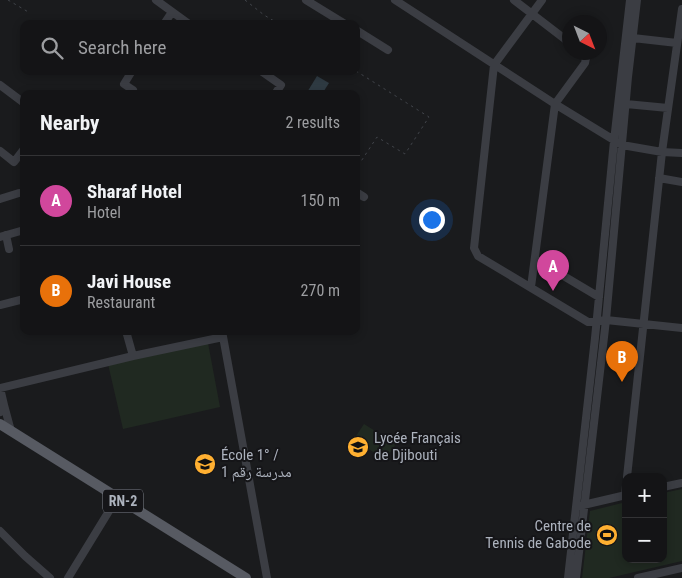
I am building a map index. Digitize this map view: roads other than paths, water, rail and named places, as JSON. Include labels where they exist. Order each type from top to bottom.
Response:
[{"type":"main road","name":"RN-2","points":[[0,424],[246,578]]},
{"type":"street","points":[[156,0],[183,20]]},
{"type":"street","points":[[306,0],[338,20]]},
{"type":"street","points":[[395,0],[614,141],[622,145],[662,152],[682,153]]},
{"type":"street","points":[[514,0],[562,37]]},
{"type":"street","points":[[542,0],[494,65],[474,248],[478,256],[588,322],[606,320],[682,328]]},
{"type":"street","points":[[576,578],[580,506],[599,297],[630,0]]},
{"type":"street","points":[[568,578],[606,320],[637,0]]},
{"type":"street","points":[[627,473],[662,152],[682,9]]},
{"type":"street","points":[[167,20],[172,12]]},
{"type":"street","points":[[360,32],[388,50]]},
{"type":"street","points":[[633,38],[677,43]]},
{"type":"street","points":[[531,287],[555,104],[586,60]]},
{"type":"street","points":[[130,75],[124,84],[133,90]]},
{"type":"street","points":[[267,75],[281,85],[278,90]]},
{"type":"street","points":[[0,85],[20,100]]},
{"type":"street","points":[[626,104],[668,108]]},
{"type":"street","points":[[0,151],[14,162],[20,154]]},
{"type":"street","points":[[659,178],[682,182]]},
{"type":"street","points":[[0,199],[19,193]]},
{"type":"street","points":[[360,194],[364,197]]},
{"type":"street","points":[[10,249],[3,236],[20,231]]},
{"type":"street","points":[[535,259],[599,297]]},
{"type":"street","points":[[0,305],[20,300]]},
{"type":"street","points":[[127,335],[133,356]]},
{"type":"street","points":[[11,431],[2,409],[0,388],[219,335]]},
{"type":"street","points":[[223,335],[267,578]]},
{"type":"street","points":[[667,486],[682,483]]},
{"type":"street","points":[[580,506],[622,497]]},
{"type":"street","points":[[68,578],[117,498]]},
{"type":"street","points":[[0,531],[50,578]]},
{"type":"street","points":[[638,578],[682,568]]},
{"type":"place","name":"Sharaf Hotel","points":[[553,291]]},
{"type":"place","name":"Javi House","points":[[622,382]]},
{"type":"place","name":"Lycée Français de Djibouti","points":[[358,447]]},
{"type":"place","name":"École 1° / مدرسة رقم 1","points":[[205,464]]},
{"type":"place","name":"Centre de Tennis de Gabode","points":[[607,535]]}]
